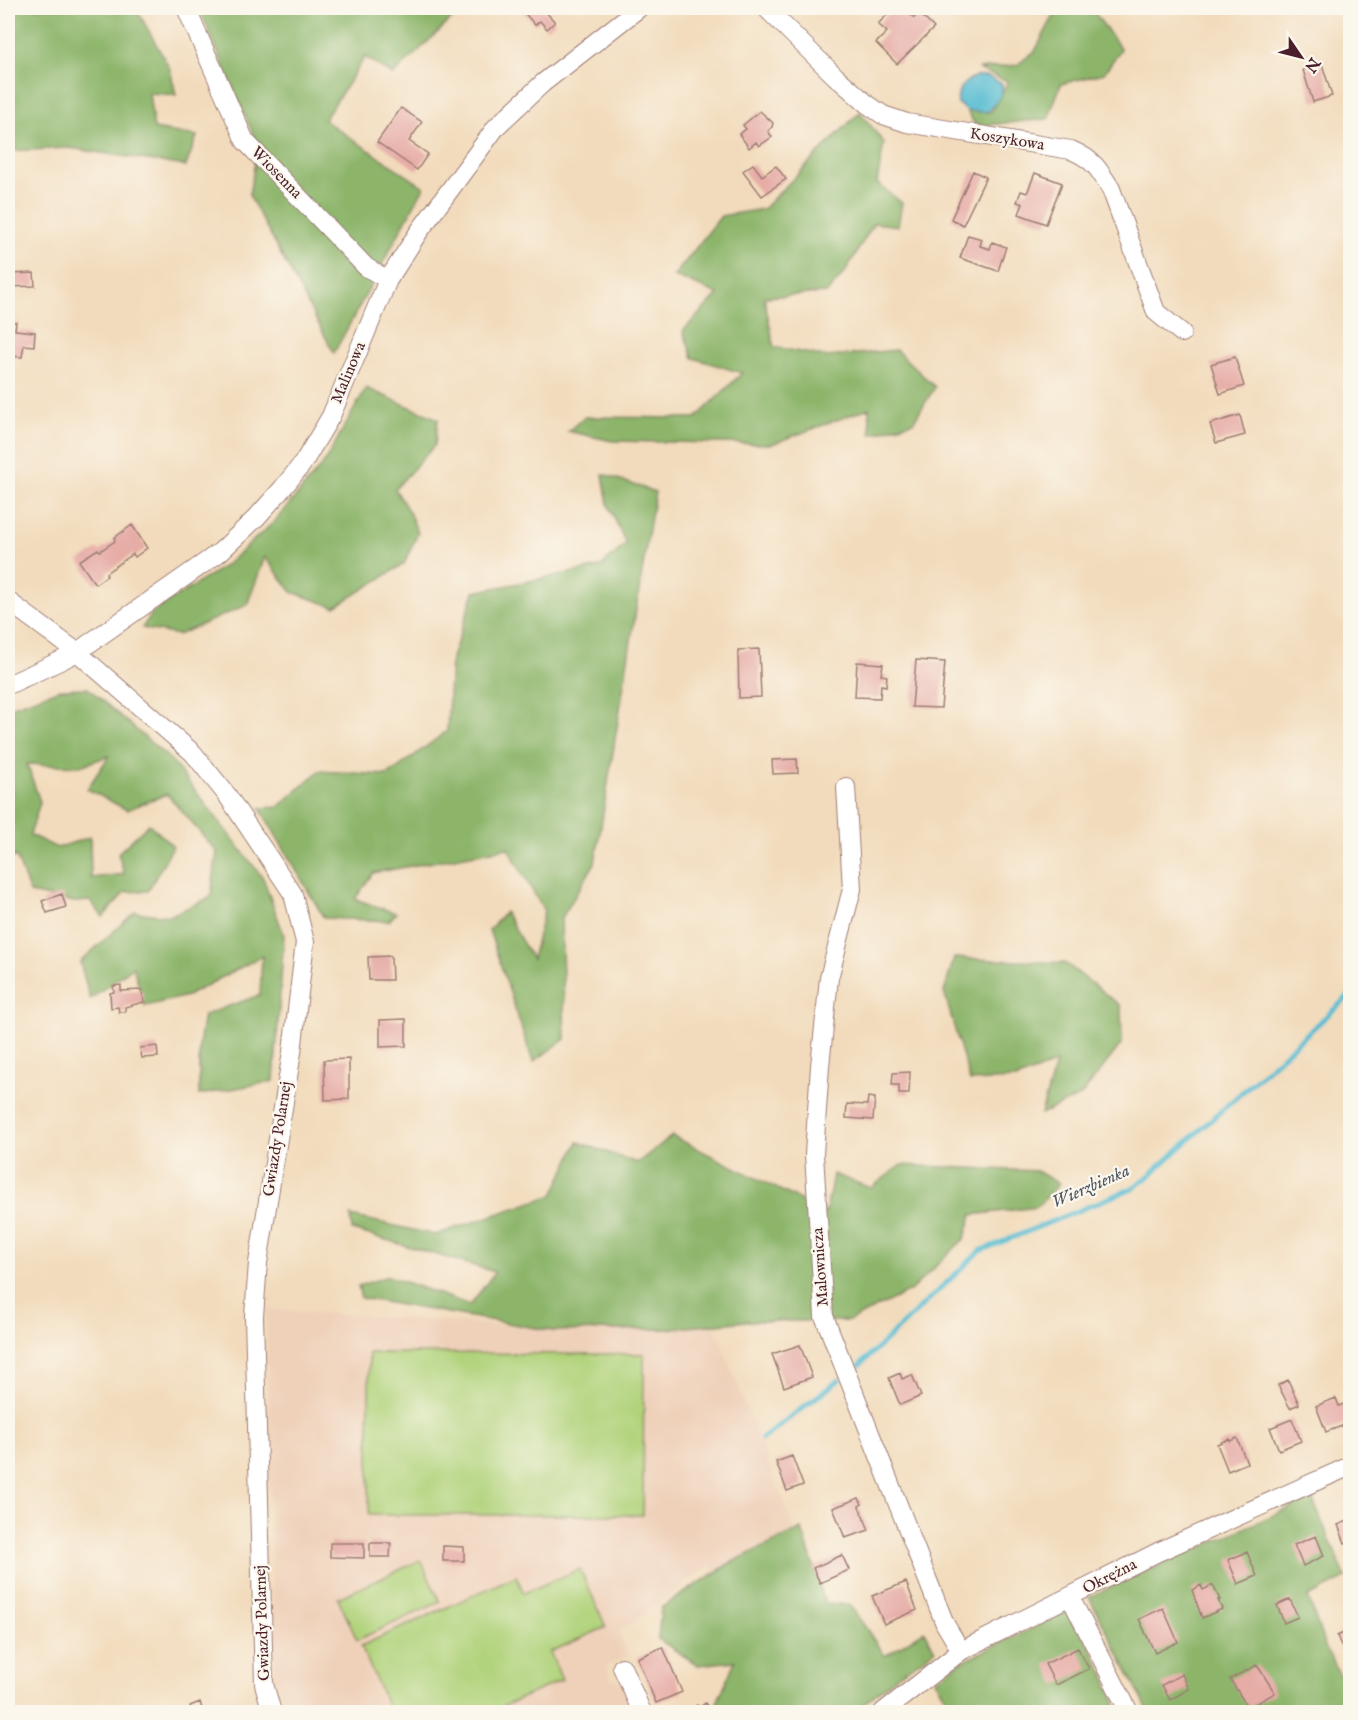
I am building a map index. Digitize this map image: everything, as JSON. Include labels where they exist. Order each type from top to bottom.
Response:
[{"type":"street","name":"Wiosenna","points":[[186,8],[245,141],[366,267],[388,280]]},
{"type":"street","name":"Malinowa","points":[[8,685],[77,652],[220,552],[256,518],[303,462],[331,416],[388,280],[418,233],[497,126],[543,83],[639,8]]},
{"type":"street","name":"Koszykowa","points":[[766,8],[835,76],[883,115],[907,123],[1071,150],[1086,156],[1111,189],[1156,312],[1182,333]]},
{"type":"street","name":"Gwiazdy Polarnej","points":[[8,601],[77,652],[192,753],[227,795],[293,894],[305,942],[292,1052],[258,1263],[254,1316],[264,1684],[272,1713]]},
{"type":"street","name":"Malownicza","points":[[846,787],[853,882],[829,978],[814,1154],[824,1316],[945,1624],[961,1651]]},
{"type":"street","name":"Okrężna","points":[[884,1713],[961,1651],[1158,1552],[1350,1466]]},
{"type":"street","points":[[1070,1597],[1129,1713]]},
{"type":"street","points":[[622,1667],[642,1713]]},
{"type":"shaded area","points":[[266,1309],[568,1330],[714,1324],[796,1534],[722,1588],[710,1565],[618,1633],[629,1656],[606,1666],[611,1679],[622,1683],[635,1712],[286,1712],[274,1677]]},
{"type":"green space","points":[[8,8],[136,8],[170,69],[176,95],[149,93],[154,129],[197,136],[186,166],[69,148],[8,151]]},
{"type":"green space","points":[[199,8],[463,8],[393,75],[365,57],[324,120],[424,187],[334,353],[249,195],[258,146]]},
{"type":"green space","points":[[1058,8],[1091,8],[1121,49],[1104,73],[1061,84],[1048,119],[976,126],[967,111],[991,112],[1008,82],[979,69],[1017,65],[1035,51]]},
{"type":"green space","points":[[860,112],[884,143],[877,183],[902,203],[898,226],[874,223],[845,272],[827,293],[764,297],[774,347],[827,357],[896,350],[935,387],[913,422],[871,434],[869,408],[772,444],[612,441],[568,431],[585,417],[696,418],[742,373],[693,358],[683,331],[718,294],[674,276],[721,216],[763,209]]},
{"type":"green space","points":[[366,388],[438,419],[435,445],[395,489],[418,533],[404,564],[335,607],[292,592],[265,557],[247,605],[178,635],[142,628],[153,612],[226,565],[275,521],[324,463]]},
{"type":"green space","points":[[603,474],[655,492],[595,863],[561,919],[565,1039],[533,1062],[489,930],[505,912],[532,959],[544,911],[508,848],[373,873],[355,899],[396,913],[389,921],[324,918],[260,808],[278,807],[319,771],[388,775],[447,731],[451,661],[474,592],[600,567],[626,544],[608,504]]},
{"type":"green space","points":[[88,688],[172,761],[263,878],[284,935],[274,1081],[199,1095],[199,1045],[204,1015],[260,995],[262,956],[187,996],[145,1006],[133,967],[90,999],[80,962],[135,912],[169,916],[211,897],[217,852],[167,794],[127,810],[87,789],[109,756],[80,766],[27,764],[40,802],[30,835],[57,848],[90,837],[91,878],[124,874],[118,853],[149,824],[173,846],[148,891],[125,892],[103,917],[90,901],[74,902],[30,893],[16,856],[8,860],[8,708],[60,689]]},
{"type":"green space","points":[[954,958],[1065,963],[1121,1006],[1122,1043],[1081,1096],[1041,1114],[1056,1063],[1016,1079],[970,1081],[944,992]]},
{"type":"green space","points":[[672,1136],[826,1213],[833,1174],[871,1188],[901,1165],[1037,1171],[1059,1184],[1037,1207],[972,1215],[965,1238],[910,1291],[849,1321],[746,1321],[668,1329],[553,1331],[361,1298],[358,1286],[388,1276],[470,1305],[495,1272],[352,1230],[351,1216],[435,1235],[553,1195],[578,1142],[637,1163]]},
{"type":"green space","points":[[369,1353],[644,1354],[643,1515],[369,1515]]},
{"type":"green space","points":[[1312,1498],[1346,1578],[1308,1597],[1326,1649],[1344,1683],[1350,1680],[1350,1712],[1149,1712],[1089,1597]]},
{"type":"green space","points":[[802,1529],[825,1603],[850,1605],[885,1656],[924,1631],[935,1650],[896,1677],[854,1712],[713,1712],[735,1661],[698,1665],[658,1639],[661,1608],[730,1563]]},
{"type":"green space","points":[[421,1560],[440,1602],[357,1640],[338,1598]]},
{"type":"green space","points":[[580,1569],[606,1627],[550,1652],[562,1680],[490,1712],[390,1712],[361,1646],[516,1576],[524,1593]]},
{"type":"green space","points":[[1071,1610],[1104,1674],[1119,1712],[955,1712],[935,1680],[961,1662]]},
{"type":"water","points":[[977,76],[987,76],[1002,84],[1000,96],[987,112],[967,111],[958,104],[958,94],[962,86]]},
{"type":"building","points":[[520,8],[542,8],[555,22],[547,29],[540,21],[535,25]]},
{"type":"building","points":[[894,8],[904,8],[914,18],[919,13],[934,28],[897,64],[876,43],[887,32],[878,24]]},
{"type":"building","points":[[1322,64],[1332,96],[1313,102],[1303,70]]},
{"type":"building","points":[[401,108],[422,122],[409,141],[428,154],[417,170],[377,142]]},
{"type":"building","points":[[760,111],[773,123],[768,131],[772,137],[759,146],[756,142],[749,148],[739,134],[746,129],[743,125]]},
{"type":"building","points":[[753,164],[762,176],[776,166],[786,179],[762,196],[743,171]]},
{"type":"building","points":[[973,171],[986,177],[963,225],[951,219]]},
{"type":"building","points":[[1035,173],[1062,183],[1046,224],[1019,214],[1023,204],[1017,202],[1021,191],[1027,193]]},
{"type":"building","points":[[968,235],[982,239],[980,246],[990,249],[992,242],[1006,247],[998,271],[960,258]]},
{"type":"building","points":[[34,273],[35,286],[8,287],[8,274]]},
{"type":"building","points":[[8,321],[16,322],[15,330],[35,332],[34,346],[24,345],[22,357],[8,356]]},
{"type":"building","points":[[1235,357],[1244,386],[1220,394],[1211,364]]},
{"type":"building","points":[[1240,415],[1245,435],[1216,443],[1210,424]]},
{"type":"building","points":[[132,525],[147,548],[135,557],[133,554],[106,573],[107,576],[95,584],[79,561],[115,541],[114,538]]},
{"type":"building","points":[[759,649],[761,697],[739,698],[738,650]]},
{"type":"building","points":[[916,660],[945,662],[941,708],[912,707]]},
{"type":"building","points":[[857,662],[883,664],[881,675],[887,676],[886,686],[881,685],[880,698],[855,697]]},
{"type":"building","points":[[797,759],[798,773],[773,774],[772,760]]},
{"type":"building","points":[[62,894],[66,907],[47,913],[42,901]]},
{"type":"building","points":[[391,956],[392,980],[369,980],[368,957]]},
{"type":"building","points":[[121,985],[121,991],[142,990],[144,1002],[125,1007],[125,1012],[119,1012],[118,1007],[111,1008],[110,993],[114,992],[113,986]]},
{"type":"building","points":[[406,1019],[406,1046],[380,1047],[380,1020]]},
{"type":"building","points":[[157,1046],[158,1057],[142,1058],[140,1048]]},
{"type":"building","points":[[349,1059],[349,1099],[325,1100],[324,1060]]},
{"type":"building","points":[[910,1072],[909,1094],[899,1094],[899,1085],[892,1085],[893,1073]]},
{"type":"building","points":[[868,1097],[875,1098],[873,1120],[846,1118],[847,1104],[867,1105]]},
{"type":"building","points":[[800,1345],[812,1377],[784,1387],[772,1354]]},
{"type":"building","points":[[900,1373],[902,1379],[912,1375],[921,1396],[900,1405],[889,1378]]},
{"type":"building","points":[[1288,1380],[1299,1404],[1290,1408],[1278,1385]]},
{"type":"building","points":[[1336,1398],[1339,1406],[1348,1402],[1350,1419],[1346,1421],[1347,1424],[1326,1432],[1316,1406]]},
{"type":"building","points":[[1292,1419],[1301,1441],[1279,1450],[1270,1428]]},
{"type":"building","points":[[1237,1438],[1247,1463],[1228,1471],[1217,1444]]},
{"type":"building","points":[[792,1456],[803,1485],[787,1491],[776,1462]]},
{"type":"building","points":[[859,1498],[862,1504],[859,1506],[869,1530],[845,1538],[833,1508]]},
{"type":"building","points":[[1350,1520],[1350,1541],[1345,1543],[1338,1525]]},
{"type":"building","points":[[1316,1536],[1324,1556],[1303,1566],[1294,1545]]},
{"type":"building","points":[[330,1543],[364,1543],[364,1558],[330,1557]]},
{"type":"building","points":[[370,1543],[391,1543],[390,1557],[370,1557]]},
{"type":"building","points":[[443,1546],[464,1547],[464,1561],[443,1561]]},
{"type":"building","points":[[1247,1552],[1257,1576],[1238,1584],[1228,1560]]},
{"type":"building","points":[[842,1555],[849,1570],[820,1583],[813,1568]]},
{"type":"building","points":[[906,1582],[917,1610],[884,1624],[872,1596]]},
{"type":"building","points":[[1201,1585],[1203,1590],[1213,1585],[1222,1609],[1202,1618],[1192,1590]]},
{"type":"building","points":[[1290,1599],[1298,1617],[1284,1623],[1277,1605]]},
{"type":"building","points":[[1163,1608],[1178,1642],[1155,1653],[1139,1619]]},
{"type":"building","points":[[1350,1630],[1350,1659],[1347,1660],[1337,1636]]},
{"type":"building","points":[[663,1647],[682,1692],[656,1703],[637,1658]]},
{"type":"building","points":[[1078,1648],[1089,1669],[1056,1685],[1045,1664]]},
{"type":"building","points":[[1257,1665],[1275,1693],[1248,1708],[1230,1679]]},
{"type":"building","points":[[1182,1674],[1189,1689],[1170,1700],[1162,1685]]},
{"type":"building","points":[[200,1702],[203,1712],[192,1712],[190,1706]]},
{"type":"building","points":[[705,1703],[711,1711],[686,1712],[697,1705],[699,1708]]},
{"type":"waterway","name":"Wierzbienka","points":[[860,1365],[980,1251],[1133,1188],[1350,995]]},
{"type":"waterway","name":"Wierzbienka","points":[[762,1439],[839,1380]]}]
